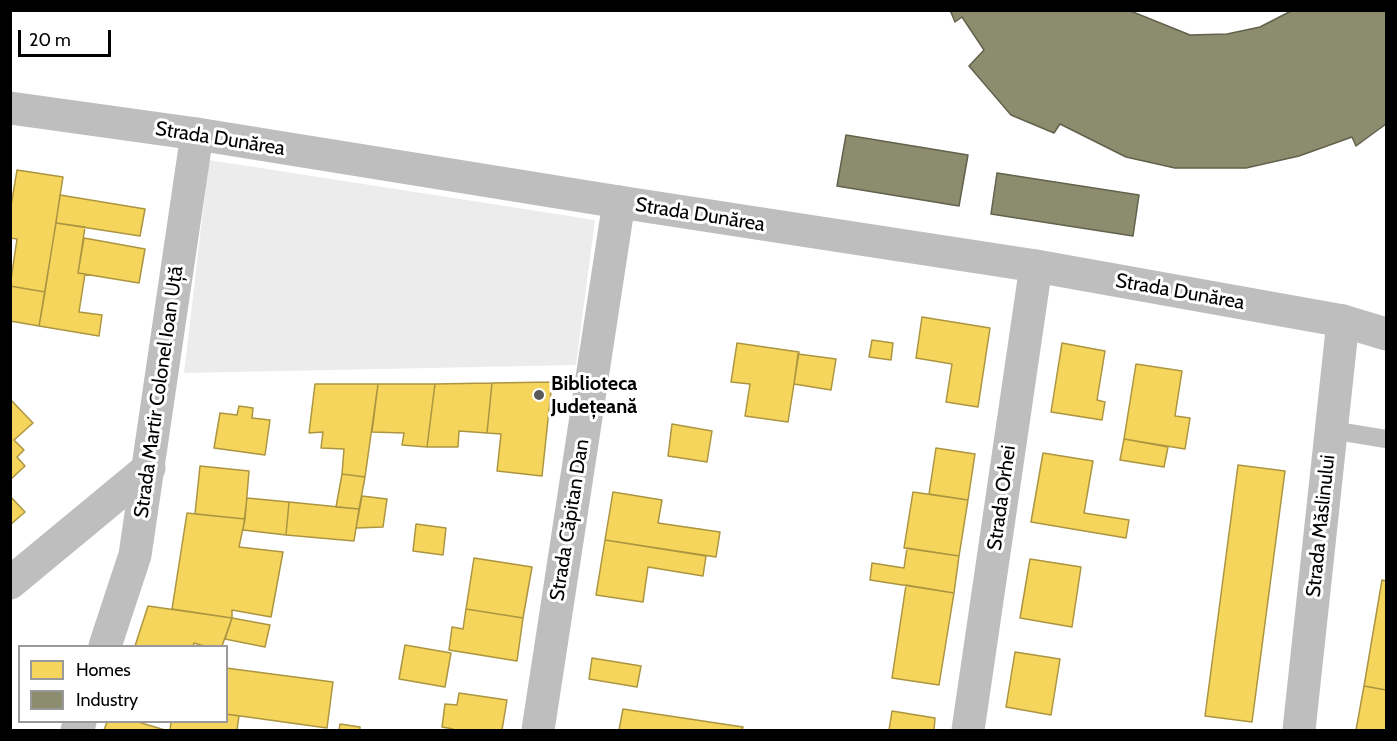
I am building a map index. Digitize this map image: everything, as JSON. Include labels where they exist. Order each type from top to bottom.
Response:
[{"type":"street","name":"Strada Dunărea","points":[[10,108],[196,134],[1036,266],[1343,321],[1386,334]]},
{"type":"street","name":"Strada Martir Colonel Ioan Uță","points":[[105,645],[135,555],[196,134]]},
{"type":"street","name":"Strada Căpitan Dan","points":[[538,730],[619,202]]},
{"type":"street","name":"Strada Orhei","points":[[968,730],[1036,266]]},
{"type":"street","name":"Strada Măslinului","points":[[1299,730],[1343,321]]},
{"type":"street","points":[[10,583],[149,468]]},
{"type":"lane","points":[[1331,430],[1386,439]]},
{"type":"shaded area","points":[[209,160],[595,220],[576,365],[184,373]]},
{"type":"building: Homes","points":[[17,170],[63,177],[45,292],[10,286],[17,239],[10,238],[10,212]]},
{"type":"building: Homes","points":[[60,195],[145,209],[140,236],[56,223]]},
{"type":"building: Homes","points":[[56,223],[85,227],[78,273],[85,274],[79,312],[102,315],[99,336],[39,326]]},
{"type":"building: Homes","points":[[84,238],[145,249],[139,283],[78,273]]},
{"type":"building: Homes","points":[[10,286],[45,292],[39,326],[10,321]]},
{"type":"building: Homes","points":[[922,317],[990,328],[978,407],[946,402],[952,364],[916,358]]},
{"type":"building: Homes","points":[[872,340],[893,343],[891,360],[869,357]]},
{"type":"building: Homes","points":[[737,343],[799,352],[788,422],[745,416],[750,384],[731,382]]},
{"type":"building: Homes","points":[[1062,343],[1105,351],[1097,400],[1105,402],[1102,420],[1051,412]]},
{"type":"building: Homes","points":[[798,354],[836,359],[831,390],[794,384]]},
{"type":"building: Homes","points":[[1136,364],[1182,371],[1175,416],[1190,418],[1185,449],[1124,439]]},
{"type":"building: Homes","points":[[552,382],[542,476],[497,471],[501,434],[487,433],[492,383]]},
{"type":"building: Homes","points":[[492,383],[487,433],[459,431],[458,447],[427,447],[435,384]]},
{"type":"building: Homes","points":[[315,384],[378,384],[365,477],[342,474],[344,449],[321,448],[323,432],[309,433]]},
{"type":"building: Homes","points":[[378,384],[435,384],[427,447],[402,445],[404,433],[372,432]]},
{"type":"building: Homes","points":[[10,399],[33,423],[14,440],[24,450],[17,457],[25,466],[10,480]]},
{"type":"building: Homes","points":[[239,406],[253,408],[252,418],[270,420],[265,455],[214,448],[220,413],[237,415]]},
{"type":"building: Homes","points":[[672,424],[712,431],[707,462],[668,456]]},
{"type":"building: Homes","points":[[1124,439],[1168,447],[1164,467],[1120,460]]},
{"type":"building: Homes","points":[[936,448],[975,454],[968,500],[929,494]]},
{"type":"building: Homes","points":[[1043,453],[1093,461],[1084,513],[1129,520],[1126,538],[1031,522]]},
{"type":"building: Homes","points":[[1238,465],[1285,471],[1252,722],[1205,716]]},
{"type":"building: Homes","points":[[200,466],[249,471],[245,519],[195,514]]},
{"type":"building: Homes","points":[[342,474],[365,477],[359,509],[336,507]]},
{"type":"building: Homes","points":[[613,492],[662,500],[658,523],[720,532],[716,557],[605,540]]},
{"type":"building: Homes","points":[[913,492],[968,500],[959,556],[904,548]]},
{"type":"building: Homes","points":[[10,496],[25,512],[10,525]]},
{"type":"building: Homes","points":[[362,496],[387,499],[383,527],[356,528]]},
{"type":"building: Homes","points":[[247,498],[289,502],[286,535],[243,530]]},
{"type":"building: Homes","points":[[289,502],[359,509],[354,541],[286,535]]},
{"type":"building: Homes","points":[[187,513],[245,519],[239,547],[283,552],[271,617],[232,610],[232,618],[172,609]]},
{"type":"building: Homes","points":[[416,524],[446,528],[443,555],[413,551]]},
{"type":"building: Homes","points":[[605,540],[706,556],[703,576],[648,567],[643,602],[596,595]]},
{"type":"building: Homes","points":[[907,548],[959,556],[954,593],[870,580],[872,563],[904,568]]},
{"type":"building: Homes","points":[[474,558],[532,567],[523,618],[466,609]]},
{"type":"building: Homes","points":[[1030,559],[1081,567],[1072,627],[1020,618]]},
{"type":"building: Homes","points":[[1382,580],[1386,581],[1386,690],[1364,686]]},
{"type":"building: Homes","points":[[906,585],[954,593],[939,685],[892,678]]},
{"type":"building: Homes","points":[[148,606],[232,618],[222,645],[194,643],[193,645],[135,645]]},
{"type":"building: Homes","points":[[466,609],[523,618],[517,661],[449,650],[452,627],[463,629]]},
{"type":"building: Homes","points":[[232,618],[270,625],[265,647],[225,639]]},
{"type":"building: Homes","points":[[405,645],[451,653],[445,687],[399,679]]},
{"type":"building: Homes","points":[[1015,652],[1060,659],[1051,715],[1006,707]]},
{"type":"building: Homes","points":[[592,658],[641,666],[637,687],[589,679]]},
{"type":"building: Homes","points":[[228,668],[333,682],[327,728],[228,714]]},
{"type":"building: Homes","points":[[1364,686],[1386,690],[1386,730],[1356,730]]},
{"type":"building: Homes","points":[[459,693],[507,700],[502,730],[453,730],[442,727],[445,704],[457,705]]},
{"type":"building: Homes","points":[[623,709],[743,727],[742,730],[619,730]]},
{"type":"building: Homes","points":[[892,711],[935,718],[934,730],[889,730]]},
{"type":"building: Homes","points":[[228,714],[239,716],[237,730],[170,730],[171,723],[228,723]]},
{"type":"building: Homes","points":[[107,723],[141,723],[165,730],[104,730]]},
{"type":"building: Homes","points":[[340,724],[360,727],[360,730],[339,730]]},
{"type":"building: Industry","points":[[950,10],[1128,10],[1190,35],[1227,34],[1260,27],[1293,10],[1386,10],[1386,124],[1356,146],[1352,137],[1299,156],[1246,168],[1175,168],[1126,157],[1060,124],[1054,133],[1011,115],[969,66],[984,50],[962,17],[955,22]]},
{"type":"building: Industry","points":[[846,135],[968,155],[959,206],[837,186]]},
{"type":"building: Industry","points":[[997,173],[1139,195],[1133,236],[991,214]]},
{"type":"place","name":"Biblioteca Județeană","points":[[539,395]]}]
